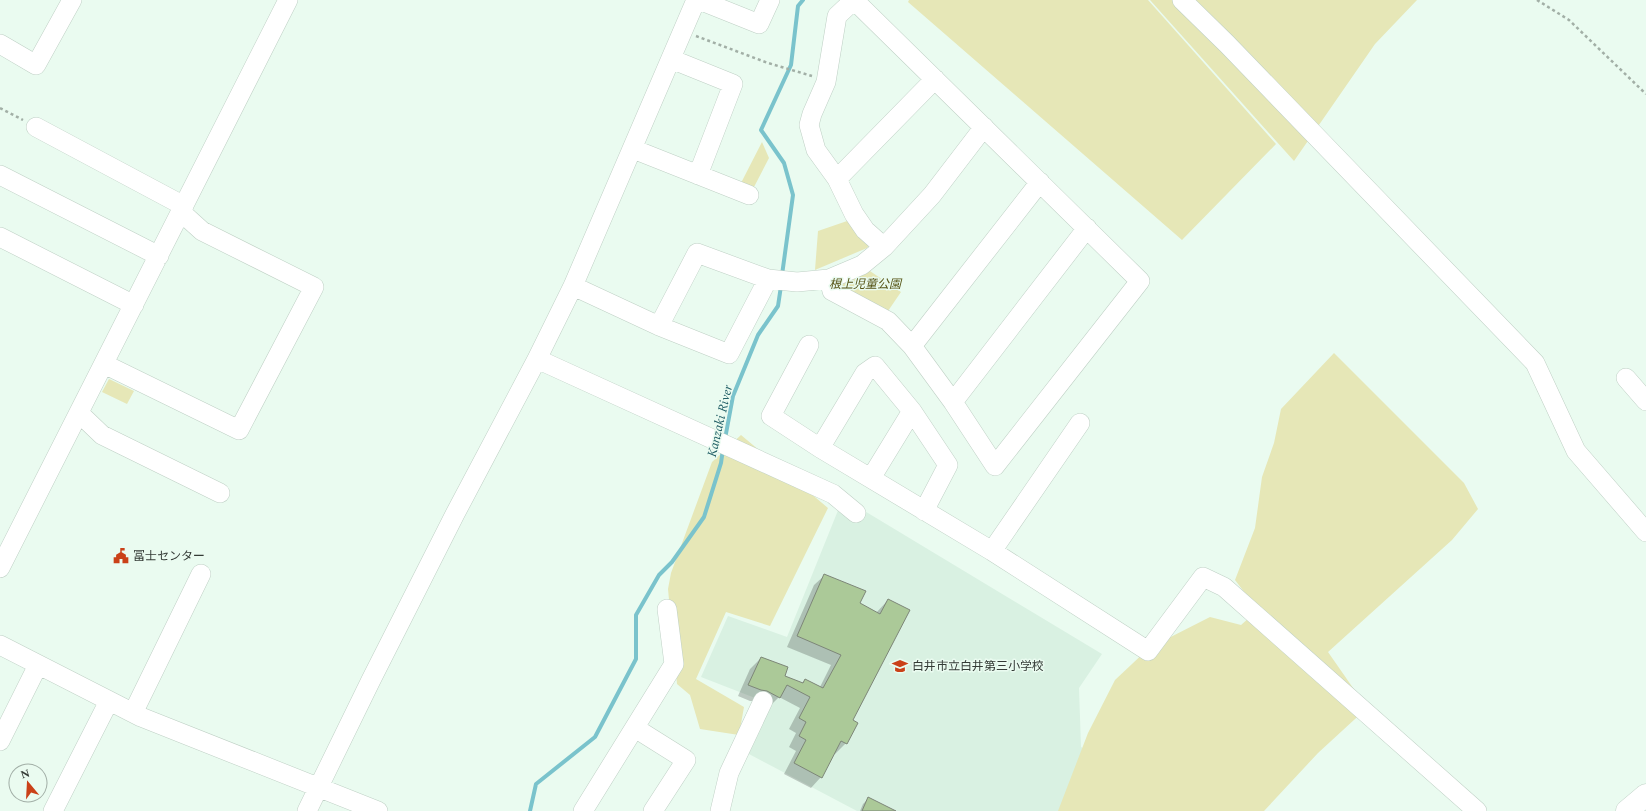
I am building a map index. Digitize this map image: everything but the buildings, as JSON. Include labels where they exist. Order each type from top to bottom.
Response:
[{"type":"main road","points":[[1627,811],[1646,795]]},
{"type":"street","points":[[0,44],[36,65],[72,0]]},
{"type":"street","points":[[0,568],[288,0]]},
{"type":"street","points":[[307,811],[434,555],[537,359],[573,286],[672,59],[696,0]]},
{"type":"street","points":[[699,0],[759,24],[770,0]]},
{"type":"street","points":[[829,279],[832,291],[888,321],[912,346],[953,402],[995,466],[1140,281],[854,0],[837,16],[826,82],[812,114],[809,125],[816,150],[837,179],[854,214],[865,230],[884,247]]},
{"type":"street","points":[[1182,0],[1227,44],[1535,363],[1576,451],[1646,532]]},
{"type":"street","points":[[672,59],[733,84],[698,175]]},
{"type":"street","points":[[837,179],[935,79]]},
{"type":"street","points":[[36,127],[182,209],[202,230],[319,289],[239,430],[104,364]]},
{"type":"street","points":[[659,326],[696,254],[768,279],[797,282],[829,279],[862,265],[884,247],[932,195],[984,127]]},
{"type":"street","points":[[633,149],[749,195]]},
{"type":"street","points":[[0,175],[159,256]]},
{"type":"street","points":[[912,346],[1040,182]]},
{"type":"street","points":[[953,402],[1087,228]]},
{"type":"street","points":[[0,237],[134,305]]},
{"type":"street","points":[[573,286],[659,326],[729,354],[768,279]]},
{"type":"street","points":[[809,345],[771,416],[820,448],[992,551],[1148,651],[1203,577],[1224,588],[1478,811]]},
{"type":"street","points":[[537,359],[834,494],[856,513]]},
{"type":"street","points":[[820,448],[865,373],[875,366],[912,411],[948,465],[924,511]]},
{"type":"street","points":[[1626,378],[1646,401]]},
{"type":"street","points":[[871,478],[912,411]]},
{"type":"street","points":[[79,413],[102,434],[220,493]]},
{"type":"street","points":[[992,551],[1080,423]]},
{"type":"street","points":[[133,713],[201,574]]},
{"type":"street","points":[[582,811],[674,664],[667,609]]},
{"type":"street","points":[[0,645],[133,713],[378,811]]},
{"type":"street","points":[[0,741],[38,665]]},
{"type":"street","points":[[53,811],[109,701]]},
{"type":"street","points":[[720,811],[729,772],[763,701]]},
{"type":"street","points":[[635,728],[686,760],[658,809]]},
{"type":"path","points":[[1537,0],[1569,20],[1646,94]]},
{"type":"path","points":[[683,31],[768,63],[826,82]]},
{"type":"path","points":[[0,108],[36,127]]},
{"type":"shaded area","name":"白井市立白井第三小学校","points":[[843,498],[1102,654],[1079,688],[1081,747],[1093,754],[1060,811],[857,811],[747,753],[768,703],[701,677],[728,616],[787,637]]},
{"type":"green space","points":[[909,0],[1148,0],[1276,144],[1182,240],[908,2]]},
{"type":"green space","points":[[1150,0],[1417,0],[1375,44],[1294,161]]},
{"type":"green space","points":[[762,142],[769,158],[754,187],[741,183]]},
{"type":"green space","points":[[850,220],[871,242],[867,248],[815,270],[818,231]]},
{"type":"green space","name":"根上児童公園","points":[[867,269],[901,292],[888,311],[842,289],[839,284]]},
{"type":"green space","points":[[1334,353],[1464,483],[1478,509],[1452,540],[1328,652],[1367,708],[1318,753],[1264,811],[1058,811],[1088,733],[1115,680],[1149,648],[1210,617],[1241,625],[1258,610],[1235,580],[1255,528],[1262,477],[1274,443],[1281,409]]},
{"type":"green space","points":[[109,379],[134,391],[127,404],[102,392]]},
{"type":"green space","points":[[741,435],[828,508],[770,626],[726,612],[696,679],[744,707],[739,735],[700,729],[690,695],[677,684],[668,589],[671,573],[712,462]]},
{"type":"waterway","name":"Kanzaki River","points":[[782,275],[793,195],[784,163],[761,130],[791,65],[798,6],[803,0]]},
{"type":"waterway","name":"Kanzaki River","points":[[725,439],[733,396],[758,335],[778,306],[781,286]]},
{"type":"waterway","name":"Kanzaki River","points":[[530,811],[536,784],[595,737],[636,659],[636,615],[659,575],[672,562],[704,517],[721,463],[723,449]]},
{"type":"place","name":"冨士センター","points":[[121,556]]},
{"type":"place","name":"白井市立白井第三小学校","points":[[900,666]]}]
